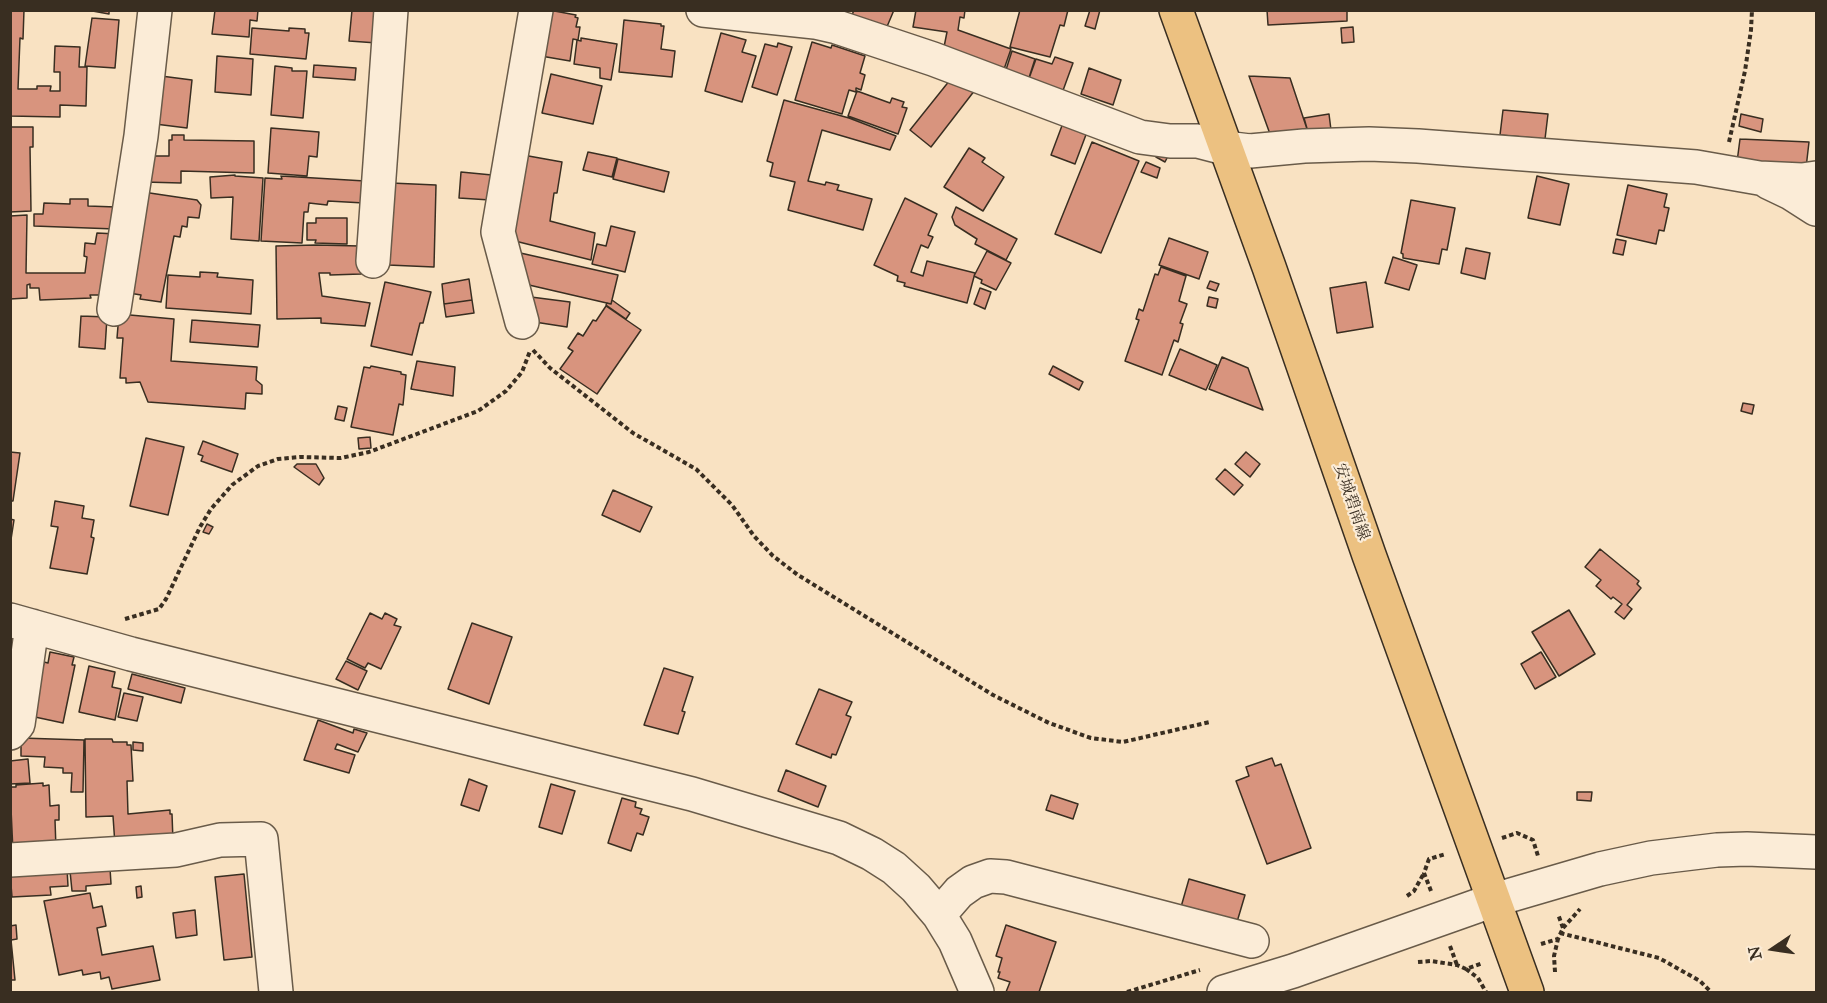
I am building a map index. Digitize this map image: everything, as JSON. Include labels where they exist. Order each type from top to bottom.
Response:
[{"type":"main road","name":"安城碧南線","points":[[1176,10],[1527,993]]},
{"type":"street","points":[[114,309],[141,136],[155,10]]},
{"type":"street","points":[[373,261],[391,10]]},
{"type":"street","points":[[522,322],[510,280],[499,226],[536,10]]},
{"type":"street","points":[[703,10],[816,22],[841,19],[933,59],[1140,137],[1170,141],[1198,141],[1250,151],[1304,146],[1369,144],[1418,146],[1696,167],[1759,178],[1802,180],[1816,178]]},
{"type":"street","points":[[1759,178],[1791,193],[1816,209]]},
{"type":"street","points":[[10,733],[18,724],[21,623],[92,643],[692,794],[839,838],[894,868],[916,888],[939,915],[964,960],[977,993]]},
{"type":"street","points":[[10,860],[176,850],[220,840],[261,839],[276,993]]},
{"type":"street","points":[[1224,993],[1494,900],[1600,869],[1651,858],[1737,849],[1816,852]]},
{"type":"street","points":[[939,915],[959,892],[973,882],[990,876],[1006,877],[1252,941]]},
{"type":"path","points":[[1722,172],[1745,71],[1752,10]]},
{"type":"path","points":[[92,643],[94,631],[100,625],[144,615],[159,609],[211,509],[232,485],[258,466],[278,459],[341,458],[369,452],[478,411],[506,391],[522,372],[531,347],[550,368],[633,433],[696,469],[732,505],[754,536],[789,569],[993,695],[1049,723],[1091,738],[1123,742],[1210,722]]},
{"type":"path","points":[[1563,928],[1577,910],[1587,905]]},
{"type":"path","points":[[1560,933],[1659,958],[1700,981],[1711,993]]},
{"type":"path","points":[[1555,974],[1554,956],[1558,939]]},
{"type":"path","points":[[1416,962],[1431,961],[1457,965]]},
{"type":"path","points":[[1466,969],[1478,978],[1486,993]]},
{"type":"building","points":[[10,10],[24,10],[23,39],[20,38],[18,89],[51,86],[50,91],[60,91],[60,72],[54,72],[55,46],[80,47],[79,67],[87,67],[86,106],[60,105],[60,117],[10,116]]},
{"type":"building","points":[[87,10],[109,10],[109,14]]},
{"type":"building","points":[[215,10],[258,10],[257,21],[250,20],[249,37],[212,34]]},
{"type":"building","points":[[352,10],[379,10],[377,43],[349,41]]},
{"type":"building","points":[[549,10],[576,15],[575,17],[578,18],[576,27],[580,27],[578,40],[573,39],[570,61],[535,55]]},
{"type":"building","points":[[854,10],[894,10],[886,29],[852,15]]},
{"type":"building","points":[[916,10],[965,10],[964,18],[960,17],[958,30],[1011,49],[1002,75],[943,52],[947,32],[913,27]]},
{"type":"building","points":[[1020,10],[1068,10],[1064,26],[1060,25],[1050,57],[1010,47]]},
{"type":"building","points":[[1090,10],[1100,10],[1095,29],[1085,26]]},
{"type":"building","points":[[1267,10],[1347,10],[1347,21],[1268,25]]},
{"type":"building","points":[[92,18],[119,20],[115,68],[85,66]]},
{"type":"building","points":[[624,20],[664,26],[661,49],[675,51],[672,77],[619,72]]},
{"type":"building","points":[[1353,27],[1354,42],[1342,43],[1341,28]]},
{"type":"building","points":[[252,28],[289,31],[289,28],[305,29],[305,33],[309,33],[306,59],[250,54]]},
{"type":"building","points":[[721,33],[746,40],[742,52],[756,56],[742,102],[705,91]]},
{"type":"building","points":[[581,38],[617,44],[611,80],[600,78],[600,68],[574,64],[577,40],[581,41]]},
{"type":"building","points":[[812,42],[831,48],[832,45],[865,56],[860,73],[865,75],[861,90],[856,88],[856,92],[849,90],[842,114],[795,100]]},
{"type":"building","points":[[778,43],[792,47],[777,95],[752,87],[765,44],[777,47]]},
{"type":"building","points":[[1012,51],[1035,59],[1027,84],[1004,76]]},
{"type":"building","points":[[217,56],[253,59],[251,95],[215,92]]},
{"type":"building","points":[[1055,57],[1073,63],[1061,96],[1027,84],[1036,59],[1052,64]]},
{"type":"building","points":[[314,65],[356,68],[355,80],[313,77]]},
{"type":"building","points":[[275,66],[292,68],[292,71],[307,71],[303,118],[271,115]]},
{"type":"building","points":[[1089,68],[1121,80],[1113,105],[1081,94]]},
{"type":"building","points":[[551,74],[602,86],[593,124],[542,113]]},
{"type":"building","points":[[161,76],[192,80],[187,128],[155,124]]},
{"type":"building","points":[[1249,76],[1290,78],[1308,132],[1270,134]]},
{"type":"building","points":[[950,80],[975,90],[931,147],[910,130]]},
{"type":"building","points":[[857,91],[890,103],[892,98],[904,102],[902,107],[907,108],[898,134],[848,116]]},
{"type":"building","points":[[784,100],[849,118],[896,136],[890,150],[822,130],[808,181],[839,185],[837,190],[872,199],[863,230],[788,210],[795,182],[770,176],[773,163],[767,161]]},
{"type":"building","points":[[1503,110],[1548,114],[1545,139],[1500,135]]},
{"type":"building","points":[[1329,114],[1331,130],[1308,132],[1304,118]]},
{"type":"building","points":[[1741,114],[1763,119],[1761,132],[1739,126]]},
{"type":"building","points":[[1063,123],[1087,132],[1075,164],[1051,155]]},
{"type":"building","points":[[10,127],[33,127],[33,147],[30,147],[31,211],[10,212]]},
{"type":"building","points":[[271,128],[319,132],[317,157],[309,156],[307,176],[268,173]]},
{"type":"building","points":[[172,135],[184,135],[184,140],[254,141],[254,173],[181,171],[181,183],[144,182],[145,156],[169,156],[169,140],[172,140]]},
{"type":"building","points":[[1740,139],[1809,142],[1806,168],[1737,162]]},
{"type":"building","points":[[1092,142],[1139,161],[1101,253],[1055,234]]},
{"type":"building","points":[[969,148],[985,158],[982,162],[1004,177],[983,211],[944,187]]},
{"type":"building","points":[[1161,149],[1169,154],[1165,162],[1156,157]]},
{"type":"building","points":[[588,152],[617,158],[612,177],[583,170]]},
{"type":"building","points":[[523,155],[562,162],[550,221],[595,233],[591,260],[507,239]]},
{"type":"building","points":[[618,159],[669,172],[664,192],[613,179]]},
{"type":"building","points":[[1146,162],[1160,168],[1157,178],[1141,172]]},
{"type":"building","points":[[461,172],[492,175],[490,200],[459,198]]},
{"type":"building","points":[[235,175],[263,178],[259,241],[231,239],[233,197],[211,198],[210,177]]},
{"type":"building","points":[[281,176],[365,181],[364,203],[328,201],[327,205],[309,203],[308,212],[304,212],[302,243],[261,241],[265,178],[282,179]]},
{"type":"building","points":[[1537,176],[1569,184],[1560,225],[1528,218]]},
{"type":"building","points":[[391,183],[436,185],[434,267],[388,265]]},
{"type":"building","points":[[1628,185],[1667,194],[1664,207],[1669,208],[1664,231],[1659,230],[1656,244],[1617,235]]},
{"type":"building","points":[[143,192],[197,200],[201,205],[199,218],[188,217],[187,227],[182,226],[180,237],[174,236],[161,302],[140,299],[141,295],[123,292]]},
{"type":"building","points":[[905,198],[937,214],[928,235],[933,237],[928,248],[921,245],[911,272],[923,276],[927,261],[975,273],[967,303],[904,286],[905,283],[897,281],[898,276],[874,265]]},
{"type":"building","points":[[70,199],[88,199],[88,206],[116,207],[115,229],[34,226],[34,214],[43,214],[44,203],[70,204]]},
{"type":"building","points":[[1411,200],[1455,208],[1447,250],[1442,249],[1439,264],[1403,258],[1401,253]]},
{"type":"building","points":[[956,207],[1017,239],[1006,260],[975,244],[977,239],[955,225],[952,217]]},
{"type":"building","points":[[27,215],[26,273],[85,273],[87,257],[84,256],[85,243],[95,244],[97,233],[117,234],[105,295],[90,295],[91,298],[40,300],[39,288],[30,288],[30,284],[27,285],[27,298],[10,299],[10,216]]},
{"type":"building","points":[[316,218],[347,218],[347,244],[315,243],[316,240],[307,240],[307,223],[316,223]]},
{"type":"building","points":[[611,226],[635,232],[625,272],[592,264],[597,244],[606,246]]},
{"type":"building","points":[[1169,238],[1208,252],[1199,279],[1159,265]]},
{"type":"building","points":[[1616,239],[1626,241],[1623,255],[1613,253]]},
{"type":"building","points":[[276,246],[360,246],[361,274],[319,273],[322,296],[370,303],[365,326],[321,323],[321,318],[277,319]]},
{"type":"building","points":[[1466,248],[1490,253],[1485,279],[1461,273]]},
{"type":"building","points":[[987,251],[1011,263],[996,290],[981,283],[982,280],[974,276]]},
{"type":"building","points":[[516,252],[618,275],[611,304],[516,282]]},
{"type":"building","points":[[1393,257],[1417,265],[1409,290],[1385,283]]},
{"type":"building","points":[[1161,267],[1186,276],[1179,301],[1187,304],[1180,323],[1183,324],[1178,342],[1174,340],[1162,375],[1125,361],[1139,320],[1136,319],[1139,309],[1143,311],[1155,274],[1158,275]]},
{"type":"building","points":[[200,272],[218,273],[217,277],[253,280],[251,314],[166,308],[168,275],[200,277]]},
{"type":"building","points":[[469,279],[472,300],[444,304],[442,284]]},
{"type":"building","points":[[1210,281],[1219,284],[1216,291],[1207,288]]},
{"type":"building","points":[[385,282],[431,292],[412,355],[371,346]]},
{"type":"building","points":[[1366,282],[1373,327],[1337,333],[1330,288]]},
{"type":"building","points":[[980,288],[991,292],[985,309],[974,304]]},
{"type":"building","points":[[531,297],[570,302],[567,327],[528,321]]},
{"type":"building","points":[[1209,297],[1218,299],[1216,308],[1207,306]]},
{"type":"building","points":[[472,300],[474,313],[446,317],[444,304]]},
{"type":"building","points":[[612,300],[630,313],[626,319],[606,305],[611,304]]},
{"type":"building","points":[[606,306],[641,330],[597,394],[560,369],[573,351],[568,348],[578,333],[583,336]]},
{"type":"building","points":[[119,314],[174,319],[171,361],[257,367],[256,380],[262,385],[262,394],[246,393],[245,409],[148,402],[140,382],[126,383],[126,378],[120,378],[123,338],[117,338]]},
{"type":"building","points":[[81,316],[107,317],[105,349],[79,347]]},
{"type":"building","points":[[192,320],[260,325],[258,347],[190,342]]},
{"type":"building","points":[[1180,349],[1217,365],[1206,390],[1169,375]]},
{"type":"building","points":[[1222,357],[1248,368],[1263,410],[1209,389]]},
{"type":"building","points":[[417,361],[455,367],[453,396],[411,389]]},
{"type":"building","points":[[371,366],[406,375],[403,405],[399,404],[393,435],[351,427],[364,367],[370,368]]},
{"type":"building","points":[[1053,366],[1083,382],[1079,390],[1049,374]]},
{"type":"building","points":[[1743,403],[1754,405],[1752,414],[1741,411]]},
{"type":"building","points":[[338,406],[347,408],[344,421],[335,419]]},
{"type":"building","points":[[370,437],[371,448],[359,449],[358,438]]},
{"type":"building","points":[[146,438],[184,447],[168,515],[130,506]]},
{"type":"building","points":[[203,441],[238,454],[232,472],[201,461],[203,456],[198,454]]},
{"type":"building","points":[[10,452],[20,453],[13,501],[10,501]]},
{"type":"building","points":[[1246,452],[1260,464],[1250,477],[1235,464]]},
{"type":"building","points":[[297,464],[316,464],[324,478],[319,485],[294,467]]},
{"type":"building","points":[[1225,469],[1243,485],[1234,495],[1216,479]]},
{"type":"building","points":[[613,490],[652,507],[640,532],[602,515]]},
{"type":"building","points":[[55,501],[84,506],[82,518],[94,520],[91,537],[94,538],[87,574],[50,568],[58,527],[51,526]]},
{"type":"building","points":[[10,519],[14,520],[10,546]]},
{"type":"building","points":[[207,524],[213,527],[209,534],[203,532]]},
{"type":"building","points":[[1600,549],[1639,581],[1637,584],[1641,588],[1627,605],[1632,609],[1624,619],[1615,612],[1622,604],[1613,597],[1611,599],[1596,586],[1601,580],[1585,567]]},
{"type":"building","points":[[1569,610],[1595,654],[1559,676],[1532,632]]},
{"type":"building","points":[[370,613],[382,619],[385,613],[397,619],[394,625],[401,627],[381,669],[368,663],[365,668],[347,659]]},
{"type":"building","points":[[472,623],[512,637],[489,704],[448,689]]},
{"type":"building","points":[[50,652],[74,657],[72,665],[75,665],[63,723],[35,717],[34,711],[44,662],[48,663]]},
{"type":"building","points":[[1541,652],[1556,677],[1535,689],[1521,664]]},
{"type":"building","points":[[346,661],[367,671],[358,690],[336,679]]},
{"type":"building","points":[[89,666],[115,672],[112,687],[121,689],[115,720],[79,712]]},
{"type":"building","points":[[664,668],[693,677],[682,711],[685,712],[678,734],[644,725]]},
{"type":"building","points":[[132,674],[185,688],[181,703],[128,689]]},
{"type":"building","points":[[819,689],[852,702],[846,715],[851,717],[836,755],[832,754],[831,758],[796,744]]},
{"type":"building","points":[[124,693],[143,697],[137,721],[118,717]]},
{"type":"building","points":[[318,720],[353,733],[354,729],[367,733],[358,752],[337,744],[335,749],[355,755],[349,773],[304,760]]},
{"type":"building","points":[[21,738],[84,740],[83,792],[71,792],[72,773],[63,773],[63,768],[44,767],[45,757],[21,756]]},
{"type":"building","points":[[85,739],[112,739],[113,742],[127,742],[127,745],[131,745],[133,781],[127,781],[128,814],[170,810],[173,841],[115,845],[113,816],[86,817]]},
{"type":"building","points":[[133,742],[143,743],[143,751],[133,750]]},
{"type":"building","points":[[1272,758],[1275,766],[1281,764],[1311,848],[1267,864],[1236,781],[1249,776],[1246,767]]},
{"type":"building","points":[[28,759],[30,783],[10,784],[10,761]]},
{"type":"building","points":[[786,770],[826,786],[818,807],[778,791]]},
{"type":"building","points":[[469,779],[487,786],[479,811],[461,805]]},
{"type":"building","points":[[43,783],[43,786],[49,785],[50,806],[59,805],[59,820],[55,820],[56,849],[13,852],[10,787]]},
{"type":"building","points":[[551,784],[575,791],[562,834],[539,827]]},
{"type":"building","points":[[1577,792],[1592,792],[1591,801],[1577,800]]},
{"type":"building","points":[[1051,795],[1078,804],[1073,819],[1046,810]]},
{"type":"building","points":[[622,798],[636,802],[635,807],[642,809],[640,814],[649,817],[643,835],[637,833],[631,851],[608,843]]},
{"type":"building","points":[[110,868],[111,884],[86,886],[86,891],[72,891],[70,871]]},
{"type":"building","points":[[67,869],[68,886],[50,887],[51,895],[12,897],[10,873]]},
{"type":"building","points":[[244,874],[252,957],[224,960],[215,877]]},
{"type":"building","points":[[1189,879],[1245,895],[1237,922],[1181,907]]},
{"type":"building","points":[[141,886],[142,897],[137,898],[136,887]]},
{"type":"building","points":[[90,893],[93,908],[102,906],[106,926],[97,928],[102,955],[153,946],[160,980],[112,989],[109,977],[101,979],[100,972],[83,975],[82,970],[59,975],[44,901]]},
{"type":"building","points":[[195,910],[197,935],[176,938],[173,913]]},
{"type":"building","points":[[16,925],[17,939],[11,940],[15,980],[10,980],[10,926]]},
{"type":"building","points":[[1006,925],[1056,942],[1039,992],[1006,992],[1010,982],[998,978],[1002,958],[996,956]]}]
